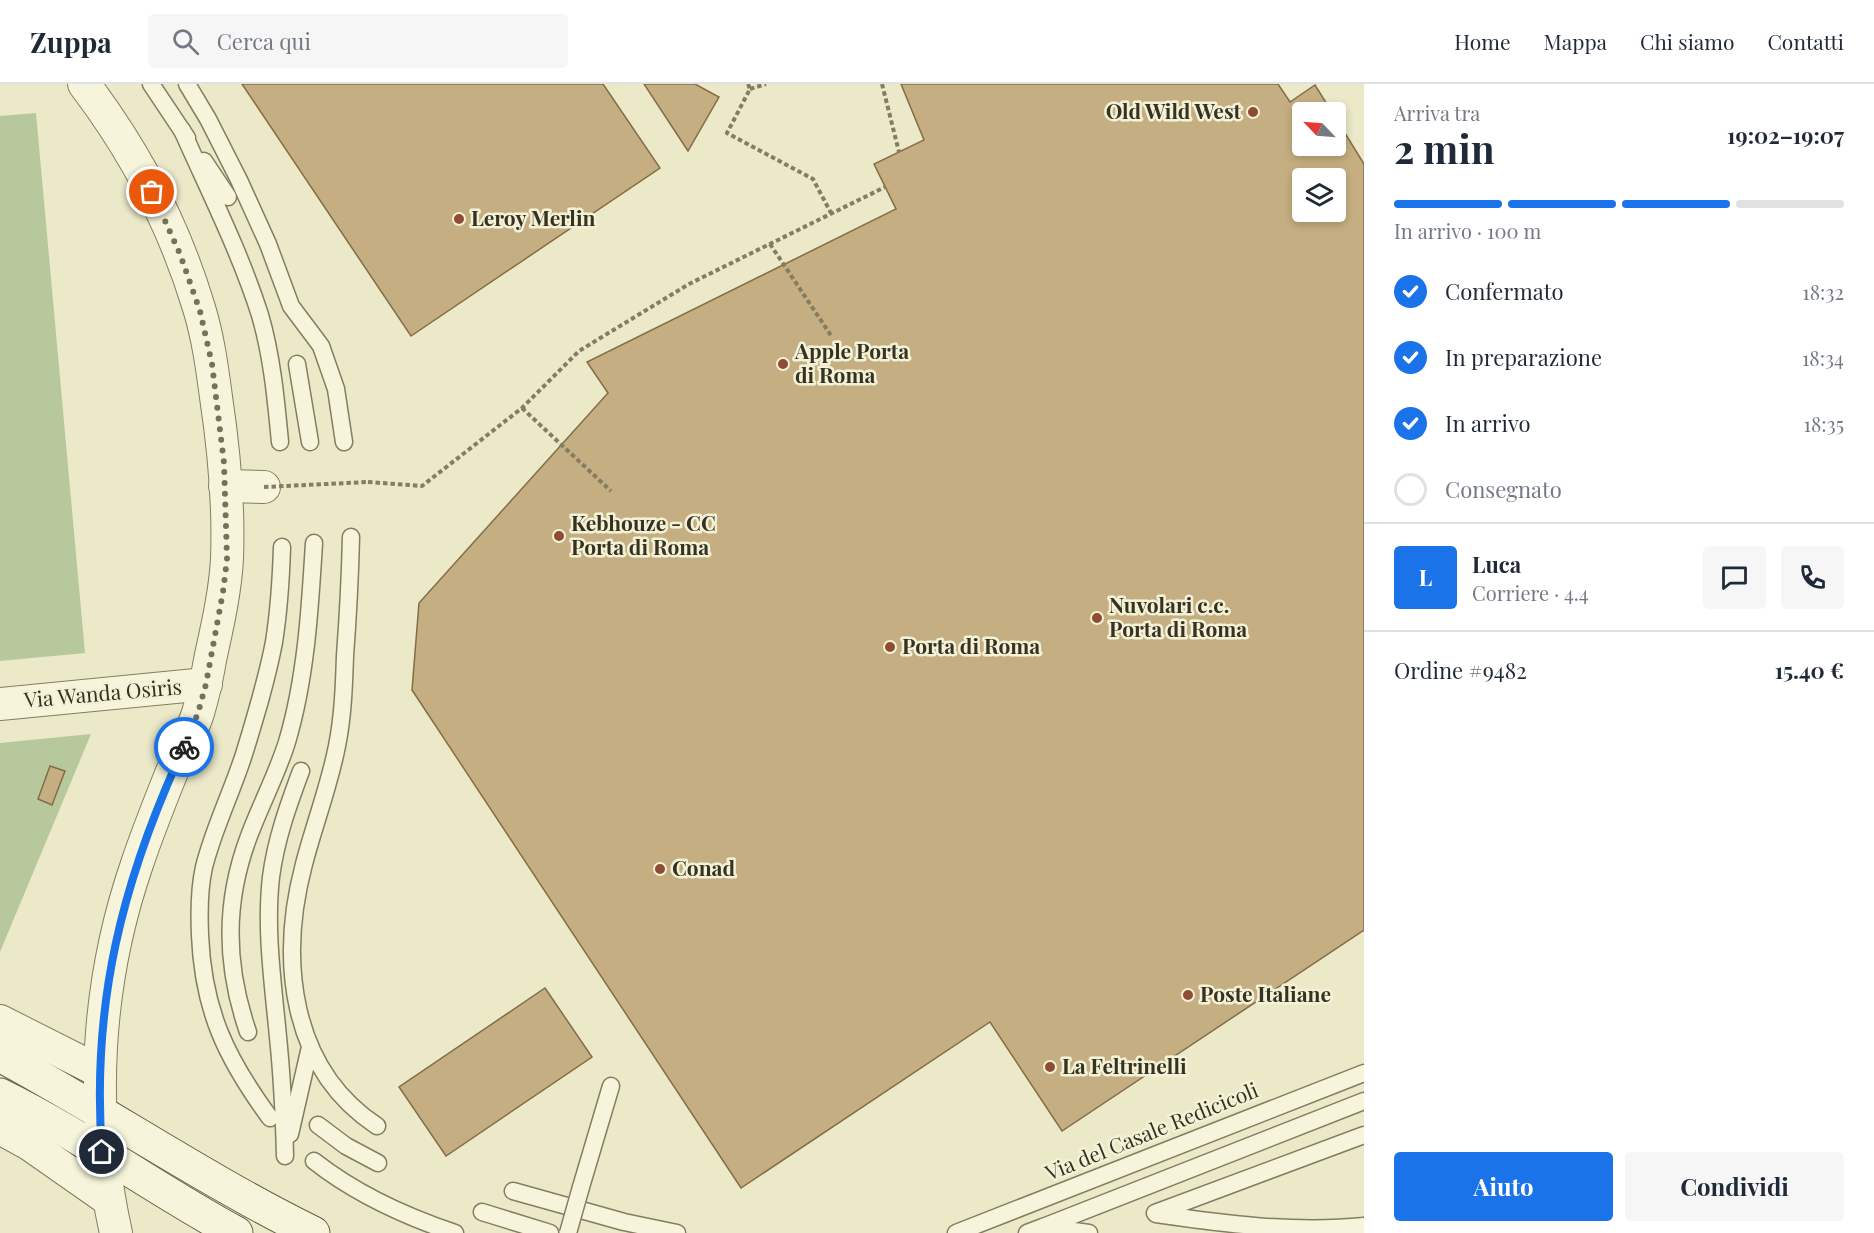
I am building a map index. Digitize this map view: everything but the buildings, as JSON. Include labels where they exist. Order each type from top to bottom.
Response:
[{"type":"street","points":[[84,84],[120,135],[138,166],[166,222],[192,287],[212,364],[221,429],[225,486],[227,559],[206,684],[198,713],[168,782],[128,889],[115,942],[108,986],[99,1071],[99,1111],[102,1152],[116,1233]]},
{"type":"street","points":[[225,486],[264,487]]},
{"type":"street","name":"Via Wanda Osiris","points":[[0,704],[206,684]]},
{"type":"street","points":[[0,1022],[99,1071]]},
{"type":"street","points":[[0,1055],[99,1111],[180,1161],[313,1233]]},
{"type":"street","points":[[0,1095],[31,1110],[147,1182],[236,1233]]},
{"type":"street","points":[[0,1128],[29,1144],[109,1200]]},
{"type":"lane","points":[[150,84],[228,197]]},
{"type":"lane","points":[[187,84],[239,180],[268,244],[283,290],[291,306],[321,346],[336,389],[344,442]]},
{"type":"lane","points":[[182,130],[243,270],[260,317],[271,369],[280,442]]},
{"type":"lane","points":[[297,364],[310,442]]},
{"type":"lane","points":[[351,537],[344,694],[339,735],[328,785],[304,864],[291,937],[291,955],[300,1016],[310,1047],[341,1097],[377,1126]]},
{"type":"lane","points":[[248,1032],[237,996],[232,969],[231,900],[241,860],[277,770],[294,716],[303,664],[314,543]]},
{"type":"lane","points":[[270,1118],[246,1084],[216,1024],[203,976],[199,913],[204,868],[244,754],[269,664],[277,618],[282,547]]},
{"type":"lane","points":[[302,771],[280,832],[271,877],[269,908],[268,937],[281,1063],[285,1156],[310,1047]]},
{"type":"lane","name":"Via del Casale Redicicoli","points":[[956,1233],[1364,1072]]},
{"type":"lane","points":[[568,1233],[611,1086]]},
{"type":"lane","points":[[1027,1233],[1364,1101]]},
{"type":"lane","points":[[318,1125],[346,1146],[378,1163]]},
{"type":"lane","points":[[1218,1190],[1364,1127]]},
{"type":"lane","points":[[1364,1135],[1155,1214],[1257,1229],[1364,1226]]},
{"type":"lane","points":[[314,1161],[339,1180],[369,1197],[455,1233]]},
{"type":"lane","points":[[513,1191],[624,1222],[677,1233]]},
{"type":"lane","points":[[482,1212],[550,1233]]},
{"type":"lane","points":[[1043,1227],[1089,1233]]},
{"type":"path","points":[[766,84],[749,86],[727,133],[813,179],[831,213]]},
{"type":"path","points":[[882,84],[899,152]]},
{"type":"path","points":[[264,487],[368,482],[422,486],[522,408],[579,351],[689,284],[885,187]]},
{"type":"path","points":[[770,244],[832,337]]},
{"type":"path","points":[[522,408],[610,491]]},
{"type":"green space","points":[[36,113],[85,653],[0,661],[0,116]]},
{"type":"green space","points":[[91,734],[0,952],[0,743]]},
{"type":"way so far","points":[[152,192],[180,254],[206,333],[224,463],[227,559],[223,592],[206,684],[198,713],[184,747]]},
{"type":"place","name":"Old Wild West","points":[[1253,112]]},
{"type":"place","name":"Leroy Merlin","points":[[459,219]]},
{"type":"place","name":"Apple Porta di Roma","points":[[783,364]]},
{"type":"place","name":"Kebhouze - CC Porta di Roma","points":[[559,536]]},
{"type":"place","name":"Nuvolari c.c. Porta di Roma","points":[[1097,618]]},
{"type":"place","name":"Porta di Roma","points":[[890,647]]},
{"type":"place","name":"Conad","points":[[660,869]]},
{"type":"place","name":"Poste Italiane","points":[[1188,995]]},
{"type":"place","name":"La Feltrinelli","points":[[1050,1067]]},
{"type":"route","points":[[102,1152],[99,1071],[104,1011],[115,942],[137,862],[172,771],[184,747]]}]
